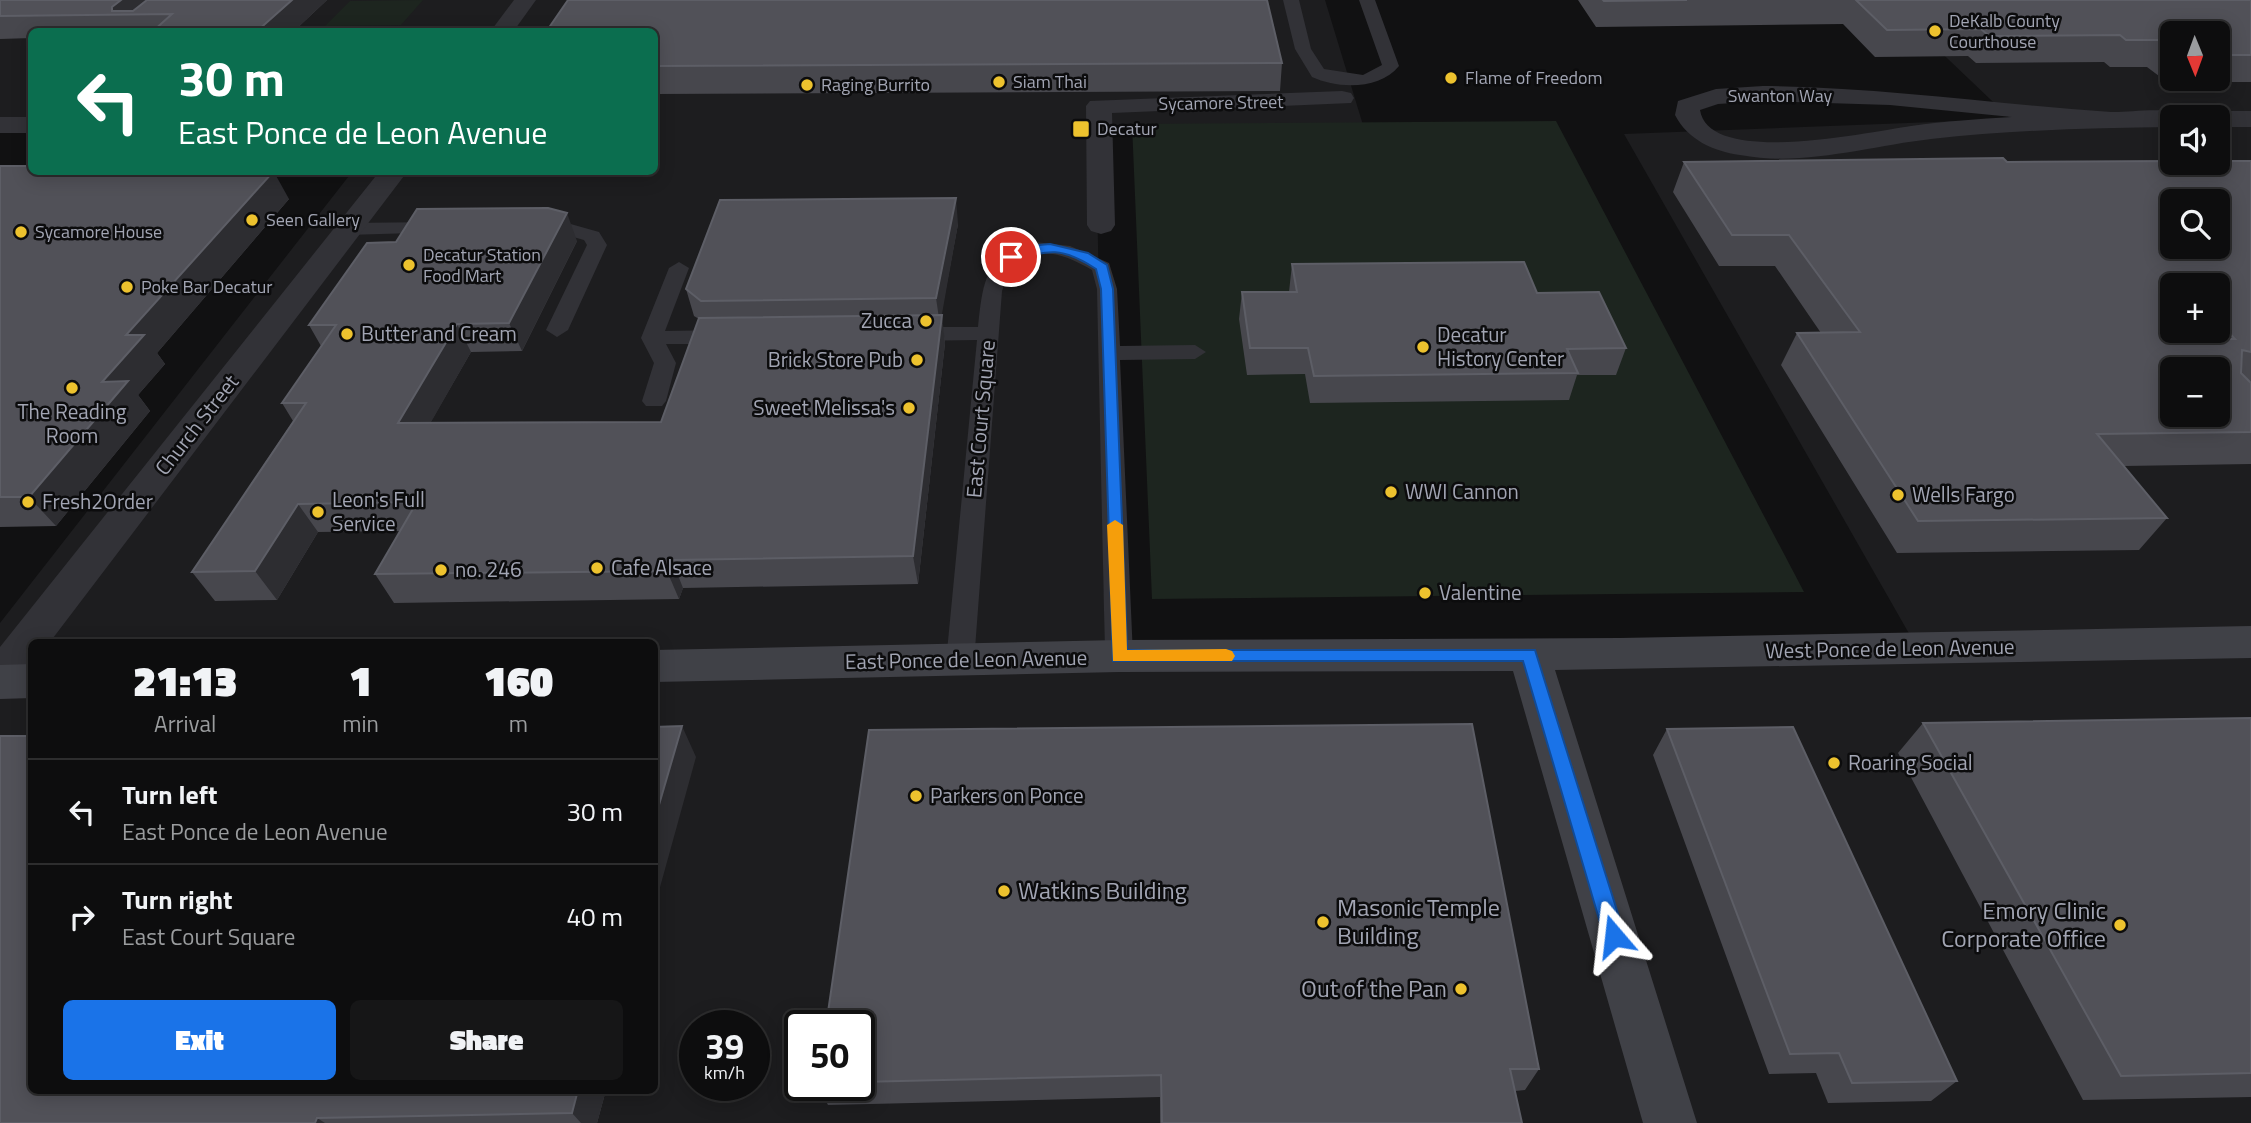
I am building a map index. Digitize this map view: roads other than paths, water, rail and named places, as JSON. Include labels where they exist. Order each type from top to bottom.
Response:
[{"type":"main road","name":"West Ponce de Leon Avenue","points":[[1529,654],[2251,642]]},
{"type":"main road","points":[[1529,654],[1670,1123]]},
{"type":"main road","name":"East Ponce de Leon Avenue","points":[[658,666],[960,662],[1119,656],[1529,654]]},
{"type":"main road","points":[[0,680],[28,681]]},
{"type":"street","points":[[504,28],[525,0]]},
{"type":"street","name":"Swanton Way","points":[[2112,120],[1931,131],[1855,142],[1763,150],[1717,141],[1692,123],[1686,113],[1687,106],[1696,100],[1749,93],[1831,95],[2160,123]]},
{"type":"street","name":"Sycamore Street","points":[[1101,225],[1099,106],[1342,98]]},
{"type":"street","points":[[2230,119],[2251,119]]},
{"type":"street","name":"Church Street","points":[[32,639],[391,175]]},
{"type":"street","name":"Church Street","points":[[0,680],[28,644]]},
{"type":"lane","points":[[1291,0],[1307,57],[1318,72],[1334,78],[1364,80],[1380,77],[1391,66],[1367,0]]},
{"type":"lane","points":[[347,229],[464,228]]},
{"type":"lane","points":[[519,228],[569,229],[592,236],[597,245],[557,330]]},
{"type":"lane","name":"East Court Square","points":[[960,662],[992,291],[1000,270],[1011,257],[1032,249],[1050,247],[1084,256]]},
{"type":"lane","points":[[1084,256],[1102,267],[1107,289],[1119,656]]},
{"type":"lane","points":[[652,338],[679,268]]},
{"type":"lane","points":[[885,335],[989,333]]},
{"type":"lane","points":[[652,338],[748,337]]},
{"type":"lane","points":[[652,338],[666,363],[654,401]]},
{"type":"lane","points":[[1109,352],[1195,352]]},
{"type":"place","name":"DeKalb County Courthouse","points":[[1935,31]]},
{"type":"place","name":"Flame of Freedom","points":[[1451,78]]},
{"type":"place","name":"Siam Thai","points":[[999,82]]},
{"type":"place","name":"Raging Burrito","points":[[807,85]]},
{"type":"place","name":"Decatur","points":[[1081,129]]},
{"type":"place","name":"Seen Gallery","points":[[252,220]]},
{"type":"place","name":"Sycamore House","points":[[21,232]]},
{"type":"place","name":"Decatur Station Food Mart","points":[[409,265]]},
{"type":"place","name":"Poke Bar Decatur","points":[[127,287]]},
{"type":"place","name":"Zucca","points":[[926,321]]},
{"type":"place","name":"Butter and Cream","points":[[347,334]]},
{"type":"place","name":"Decatur History Center","points":[[1423,347]]},
{"type":"place","name":"Brick Store Pub","points":[[917,360]]},
{"type":"place","name":"The Reading Room","points":[[72,388]]},
{"type":"place","name":"Sweet Melissa's","points":[[909,408]]},
{"type":"place","name":"WWI Cannon","points":[[1391,492]]},
{"type":"place","name":"Wells Fargo","points":[[1898,495]]},
{"type":"place","name":"Fresh2Order","points":[[28,502]]},
{"type":"place","name":"Leon's Full Service","points":[[318,512]]},
{"type":"place","name":"Cafe Alsace","points":[[597,568]]},
{"type":"place","name":"no. 246","points":[[441,570]]},
{"type":"place","name":"Valentine","points":[[1425,593]]},
{"type":"place","name":"Roaring Social","points":[[1834,763]]},
{"type":"place","name":"Parkers on Ponce","points":[[916,796]]},
{"type":"place","name":"Watkins Building","points":[[1004,891]]},
{"type":"place","name":"Masonic Temple Building","points":[[1323,922]]},
{"type":"place","name":"Emory Clinic Corporate Office","points":[[2120,925]]},
{"type":"place","name":"Out of the Pan","points":[[1461,989]]}]
